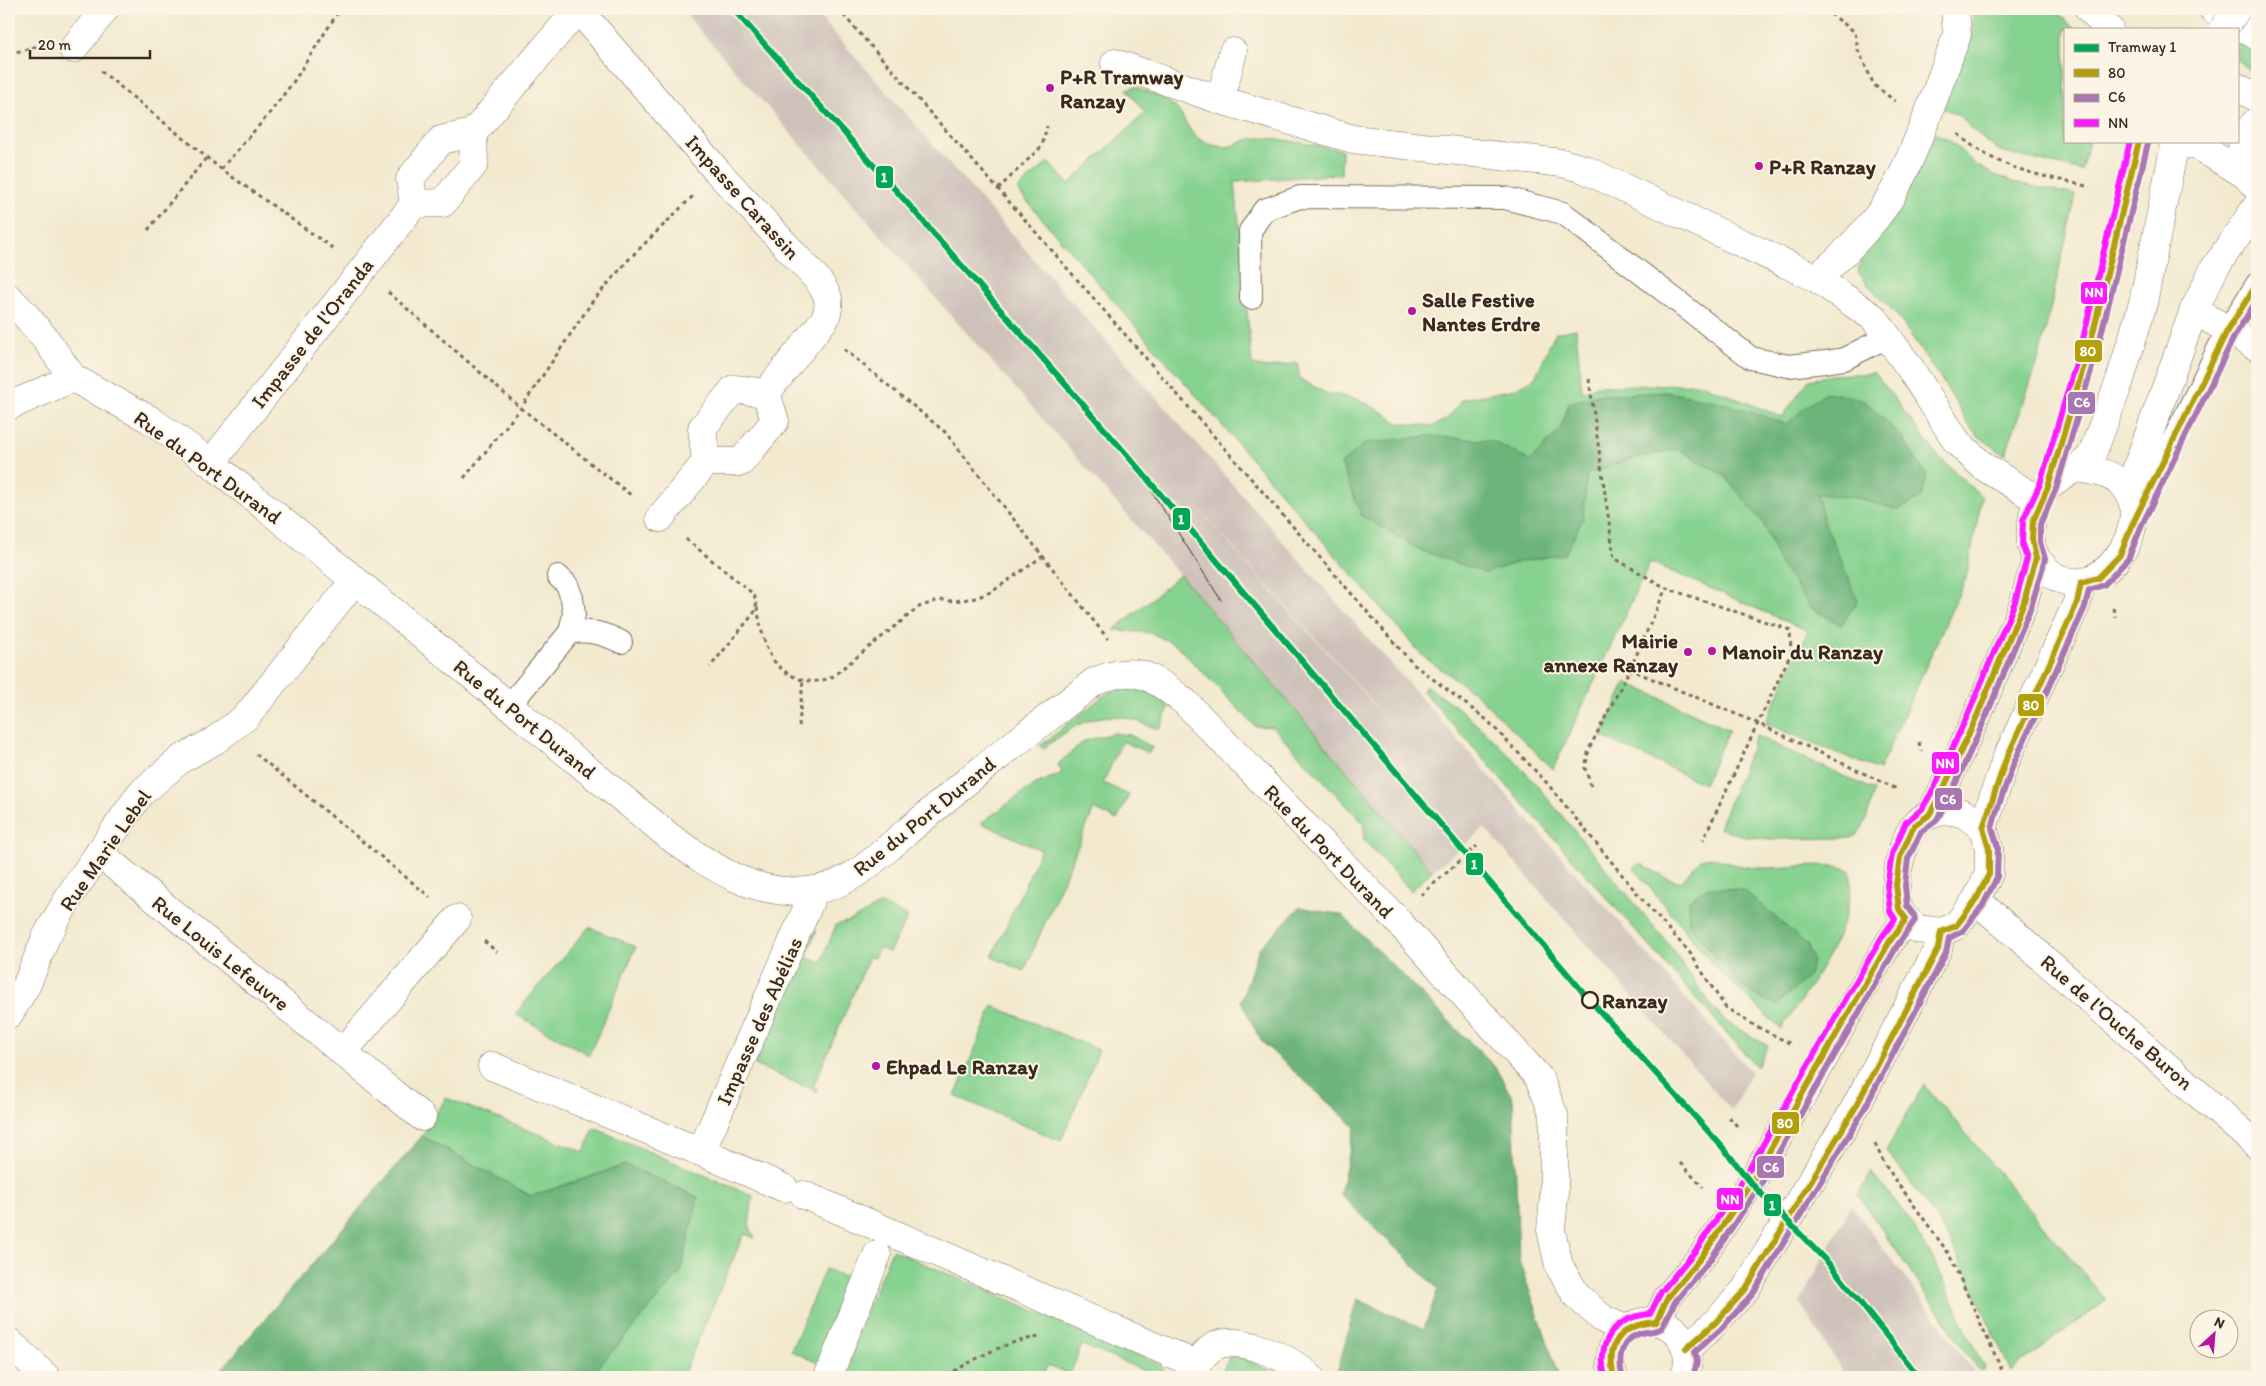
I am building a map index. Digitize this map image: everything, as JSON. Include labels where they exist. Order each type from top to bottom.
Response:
[{"type":"main road","points":[[73,49],[105,9]]},
{"type":"main road","points":[[473,133],[474,164],[443,203],[414,204],[410,179],[441,140],[473,133],[578,9]]},
{"type":"main road","name":"Impasse Carassin","points":[[578,9],[718,171],[817,278],[826,292],[830,305],[826,319],[766,393]]},
{"type":"main road","points":[[1816,278],[1832,265],[1876,218],[1904,171],[1957,35],[1955,9]]},
{"type":"main road","points":[[2089,9],[2108,28]]},
{"type":"main road","points":[[2213,9],[2257,36]]},
{"type":"main road","points":[[2224,28],[2237,9]]},
{"type":"main road","points":[[1220,100],[1233,52]]},
{"type":"main road","points":[[1115,63],[1220,100],[1353,139],[1562,163],[1584,169],[1816,278],[1874,318],[1957,442],[1984,467],[2044,494]]},
{"type":"main road","points":[[2238,88],[2257,98]]},
{"type":"main road","points":[[2252,181],[2241,160],[2242,146],[2247,132],[2257,121]]},
{"type":"main road","points":[[2252,181],[2188,143],[2120,380],[2092,457],[2078,468],[2066,473],[2044,494],[2032,523],[2031,544],[2036,558],[2048,572],[2060,579],[2081,583],[2098,578],[2120,555],[2134,511],[2138,467],[2194,310],[2214,269],[2257,206]]},
{"type":"main road","name":"Impasse de l'Oranda","points":[[211,463],[414,204]]},
{"type":"main road","name":"Rue du Port Durand","points":[[9,298],[22,310],[47,340],[74,378],[149,419],[211,463],[670,837],[713,868],[751,885],[788,890],[815,890],[839,882],[863,869],[979,772],[1094,682],[1109,675],[1125,672],[1152,678],[1184,702],[1395,918],[1539,1078],[1554,1115],[1554,1197],[1551,1230],[1559,1266],[1578,1296],[1603,1319],[1625,1329]]},
{"type":"main road","points":[[2194,310],[2257,347]]},
{"type":"main road","points":[[9,406],[74,378]]},
{"type":"main road","points":[[660,518],[706,462],[702,428],[734,389],[766,393],[775,421],[741,462],[706,462]]},
{"type":"main road","points":[[2078,468],[2102,472],[2122,483],[2134,511]]},
{"type":"main road","points":[[1929,815],[1941,794],[1977,716],[2023,605],[2036,558]]},
{"type":"main road","name":"Rue Marie Lebel","points":[[9,1014],[27,984],[46,936],[99,853],[140,794],[181,759],[214,741],[246,717],[355,580]]},
{"type":"main road","points":[[1983,828],[1963,813],[1944,810],[1929,815],[1914,826],[1900,857],[1896,885],[1899,909],[1917,929],[1941,932],[1956,926],[1976,900],[1989,874],[1989,848],[1983,828],[2005,762],[2078,603],[2081,583]]},
{"type":"main road","name":"Rue Louis Lefeuvre","points":[[99,853],[422,1117]]},
{"type":"main road","name":"Impasse des Abélias","points":[[701,1152],[815,890]]},
{"type":"main road","name":"Rue de l'Ouche Buron","points":[[1976,900],[2257,1145]]},
{"type":"main road","points":[[343,1052],[457,919]]},
{"type":"main road","points":[[1656,1322],[1668,1297],[1703,1255],[1751,1184],[1856,999],[1890,941],[1906,919]]},
{"type":"main road","points":[[1686,1349],[1715,1323],[1745,1290],[1854,1110],[1938,950],[1941,932]]},
{"type":"main road","points":[[492,1066],[794,1192],[1193,1371],[1216,1345],[1240,1342],[1282,1358],[1310,1377]]},
{"type":"main road","points":[[828,1377],[877,1255]]},
{"type":"main road","points":[[1614,1377],[1610,1358],[1617,1337],[1625,1329],[1640,1323],[1656,1322],[1675,1331],[1686,1349],[1688,1362],[1684,1377]]},
{"type":"main road","points":[[9,1342],[46,1377]]},
{"type":"lane","points":[[2044,494],[2090,345],[2140,142]]},
{"type":"lane","points":[[1251,298],[1250,231],[1264,210],[1300,197],[1505,198],[1563,212],[1751,358],[1788,366],[1825,362],[1844,358],[1887,337]]},
{"type":"lane","points":[[2134,511],[2227,331],[2257,284]]},
{"type":"lane","points":[[509,706],[570,632],[574,614],[572,598],[567,585],[558,576]]},
{"type":"lane","points":[[570,632],[588,630],[605,634],[621,642]]},
{"type":"path","points":[[221,169],[269,114],[294,81],[340,9]]},
{"type":"path","points":[[838,9],[998,188],[1413,664],[1487,720],[1546,782],[1646,904],[1690,953],[1725,1008],[1790,1044]]},
{"type":"path","points":[[9,54],[63,40],[221,169],[362,269],[521,408],[752,593],[756,598],[763,639],[773,662],[786,674],[803,680],[821,681],[832,677],[919,607],[939,600],[954,601],[976,598],[994,591],[1043,556]]},
{"type":"path","points":[[998,188],[1042,146],[1047,126]]},
{"type":"path","points":[[148,230],[206,157]]},
{"type":"path","points":[[464,478],[521,408],[592,302],[630,258],[718,171]]},
{"type":"path","points":[[819,329],[941,428],[1108,638]]},
{"type":"path","points":[[1589,379],[1614,558],[1666,588],[1790,630],[1792,653],[1757,723],[1703,840]]},
{"type":"path","points":[[1591,786],[1585,768],[1589,750],[1630,669],[1666,588]]},
{"type":"path","points":[[710,667],[754,613],[757,606]]},
{"type":"path","points":[[1630,669],[1757,723],[1899,790]]},
{"type":"path","points":[[799,726],[803,680]]},
{"type":"path","points":[[254,752],[497,952]]},
{"type":"path","points":[[1419,897],[1477,846]]},
{"type":"path","points":[[1729,1117],[1738,1127]]},
{"type":"path","points":[[1874,1142],[1885,1165],[1949,1254],[2006,1377]]},
{"type":"path","points":[[1680,1163],[1703,1187]]},
{"type":"path","points":[[938,1377],[947,1375],[996,1348],[1024,1339],[1050,1337]]},
{"type":"shaded area","points":[[681,9],[813,9],[1751,1072],[1732,1111],[1485,828],[1432,871],[1180,575]],"holes":[[[1145,450],[1301,622],[1376,706]]]},
{"type":"shaded area","points":[[1851,1205],[1978,1377],[1846,1377],[1800,1303]]},
{"type":"green space","points":[[1973,9],[2054,9],[2074,28],[2064,28],[2064,142],[2089,142],[2081,171],[2000,151],[1984,140],[1958,115],[1941,107],[1972,38]]},
{"type":"green space","points":[[2256,9],[2257,70],[2254,74],[2238,61],[2238,34]]},
{"type":"green space","points":[[1136,87],[1173,105],[1194,135],[1213,145],[1229,146],[1254,138],[1262,138],[1342,150],[1341,174],[1235,182],[1252,365],[1268,368],[1297,363],[1300,379],[1326,393],[1358,399],[1398,423],[1433,426],[1447,419],[1463,399],[1515,389],[1535,378],[1555,333],[1576,329],[1582,392],[1596,386],[1701,384],[1782,417],[1809,380],[1832,375],[1875,373],[1937,455],[1982,497],[1966,578],[1879,770],[1765,723],[1808,631],[1650,562],[1553,769],[1476,694],[1423,656],[1017,190],[1048,162],[1069,184],[1145,113],[1127,89]]},
{"type":"green space","points":[[1930,131],[1948,139],[1976,165],[1993,174],[2016,183],[2076,195],[2039,358],[2005,455],[1978,436],[1968,424],[1947,388],[1897,315],[1874,292],[1858,272],[1862,253]]},
{"type":"green space","points":[[1666,392],[1720,402],[1787,424],[1827,392],[1864,400],[1901,436],[1927,476],[1921,498],[1898,510],[1857,498],[1817,494],[1824,521],[1858,601],[1841,625],[1811,608],[1780,564],[1763,523],[1725,476],[1678,449],[1628,460],[1587,474],[1583,519],[1565,554],[1519,562],[1485,573],[1420,550],[1361,515],[1341,464],[1365,443],[1429,436],[1493,441],[1530,461],[1560,430],[1569,403],[1598,395]]},
{"type":"green space","points":[[1180,575],[1432,871],[1411,891],[1364,840],[1364,824],[1273,727],[1255,726],[1176,645],[1151,633],[1114,630]]},
{"type":"green space","points":[[1626,682],[1729,730],[1704,784],[1601,736]]},
{"type":"green space","points":[[1426,686],[1457,707],[1496,742],[1529,776],[1670,946],[1714,1009],[1725,1021],[1768,1046],[1757,1067],[1423,691]]},
{"type":"green space","points":[[1136,688],[1158,697],[1169,707],[1160,729],[1127,718],[1103,717],[1082,723],[1043,749],[1040,746],[1107,693],[1120,689]]},
{"type":"green space","points":[[1114,733],[1130,735],[1152,747],[1149,753],[1122,741],[1103,783],[1129,795],[1117,820],[1094,809],[1024,971],[992,957],[1041,850],[981,823],[1034,785],[1062,773],[1058,764],[1084,741]]},
{"type":"green space","points":[[1756,736],[1874,790],[1864,825],[1860,831],[1850,838],[1770,839],[1747,837],[1719,828]]},
{"type":"green space","points":[[1711,857],[1736,865],[1754,868],[1818,865],[1850,870],[1851,890],[1847,911],[1839,932],[1817,975],[1781,1029],[1715,967],[1634,868],[1639,863],[1667,878],[1681,882],[1701,859]]},
{"type":"green space","points":[[1709,887],[1744,890],[1806,944],[1813,962],[1809,975],[1777,1005],[1751,994],[1721,963],[1689,924],[1689,900]]},
{"type":"green space","points":[[881,904],[908,917],[889,952],[879,948],[874,958],[869,957],[813,1087],[818,1089],[817,1092],[755,1065],[807,932],[817,930],[806,957],[821,963],[836,925],[850,921]]},
{"type":"green space","points":[[1300,907],[1342,915],[1495,1067],[1513,1099],[1519,1261],[1560,1377],[1332,1377],[1338,1369],[1357,1299],[1424,1329],[1438,1289],[1340,1194],[1355,1127],[1261,1041],[1241,1001],[1259,948]]},
{"type":"green space","points":[[589,927],[636,947],[589,1055],[515,1014]]},
{"type":"green space","points":[[993,1006],[1099,1050],[1061,1141],[955,1096]]},
{"type":"green space","points":[[1924,1084],[2106,1300],[2011,1370],[1968,1276],[1945,1232],[1907,1177],[1886,1151]]},
{"type":"green space","points":[[446,1098],[584,1152],[594,1128],[753,1196],[749,1225],[755,1238],[744,1234],[682,1377],[590,1377],[681,1272],[625,1165],[531,1196],[422,1136]]},
{"type":"green space","points":[[422,1136],[531,1196],[626,1165],[698,1197],[681,1272],[590,1377],[215,1377]]},
{"type":"green space","points":[[1871,1172],[1907,1217],[1934,1260],[1985,1369],[1980,1372],[1858,1195]]},
{"type":"green space","points":[[892,1250],[1160,1364],[1169,1377],[1159,1377],[1082,1345],[1070,1374],[1048,1365],[1042,1377],[838,1377]]},
{"type":"green space","points":[[825,1269],[854,1280],[820,1364],[791,1351]]},
{"type":"green space","points":[[1238,1357],[1286,1377],[1219,1377],[1229,1358]]},
{"type":"tram line","name":"1","points":[[733,9],[909,205],[1133,462],[1588,998],[1725,1150],[1751,1183],[1832,1267],[1919,1377]]},
{"type":"tram line","points":[[1133,462],[1221,600]]},
{"type":"transit line","name":"NN","points":[[1605,1377],[1603,1353],[1606,1342],[1611,1334],[1627,1320],[1650,1314],[1661,1292],[1696,1250],[1744,1178],[1848,995],[1882,937],[1895,919],[1890,911],[1887,885],[1892,854],[1906,822],[1922,809],[1933,790],[1969,712],[2015,602],[2027,558],[2022,545],[2023,520],[2040,484],[2082,343],[2130,142]]},
{"type":"transit line","name":"80","points":[[2036,558],[2032,539],[2033,521],[2048,487],[2090,345],[2139,142]]},
{"type":"transit line","name":"C6","points":[[1622,1375],[1621,1353],[1627,1342],[1638,1334],[1662,1328],[1675,1302],[1710,1260],[1759,1187],[1897,946],[1915,920],[1914,915],[1907,906],[1905,885],[1908,859],[1921,832],[1936,821],[1949,798],[1985,719],[2031,607],[2045,559],[2040,542],[2040,525],[2056,489],[2098,347],[2148,143]]},
{"type":"transit line","name":"80","points":[[2081,583],[2098,578],[2120,555],[2134,521],[2227,331],[2257,284]]},
{"type":"transit line","name":"C6","points":[[1693,1377],[1697,1362],[1695,1352],[1721,1329],[1752,1295],[1861,1115],[1946,953],[1949,938],[1963,931],[1983,905],[1997,877],[1998,847],[1992,828],[1997,810],[2013,765],[2085,607],[2089,590],[2104,585],[2128,559],[2142,525],[2235,335],[2257,300]]},
{"type":"transit line","name":"80","points":[[1906,919],[1899,909],[1896,885],[1900,857],[1914,826],[1929,815],[1941,794],[1977,716],[2023,605],[2036,558]]},
{"type":"transit line","name":"80","points":[[1983,828],[2005,762],[2077,603],[2081,583]]},
{"type":"transit line","name":"80","points":[[1941,932],[1956,926],[1976,900],[1989,874],[1989,848],[1983,828]]},
{"type":"transit line","name":"80","points":[[1656,1322],[1668,1297],[1703,1255],[1751,1183],[1890,941],[1906,919]]},
{"type":"transit line","name":"80","points":[[1686,1349],[1715,1323],[1745,1290],[1854,1110],[1938,949],[1941,932]]},
{"type":"transit line","name":"80","points":[[1614,1377],[1612,1354],[1614,1345],[1619,1338],[1625,1331],[1634,1327],[1656,1322]]},
{"type":"place","name":"P+R Tramway Ranzay","points":[[1050,88]]},
{"type":"place","name":"P+R Ranzay","points":[[1759,166]]},
{"type":"place","name":"Salle Festive Nantes Erdre","points":[[1412,311]]},
{"type":"place","name":"Manoir du Ranzay","points":[[1712,651]]},
{"type":"place","name":"Mairie annexe Ranzay","points":[[1688,652]]},
{"type":"place","name":"Ranzay","points":[[1590,1000]]},
{"type":"place","name":"Ehpad Le Ranzay","points":[[876,1066]]}]
